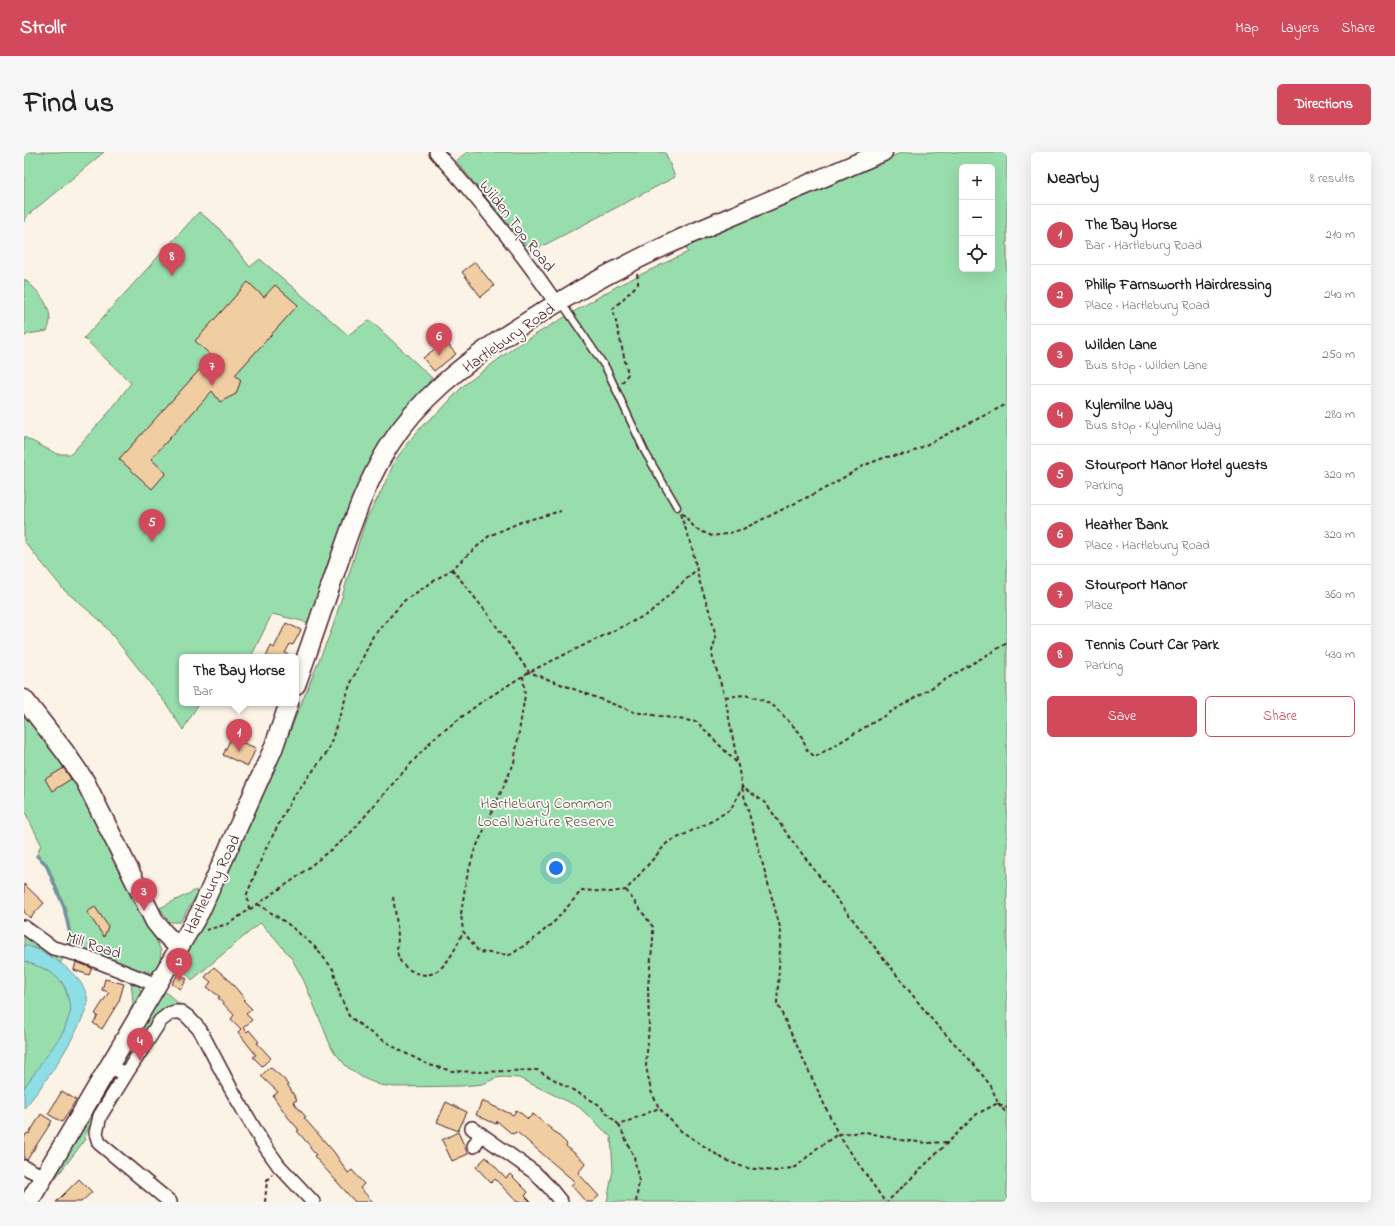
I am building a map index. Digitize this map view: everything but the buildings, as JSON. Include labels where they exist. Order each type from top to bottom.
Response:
[{"type":"main road","name":"Hartlebury Road","points":[[299,677],[355,514],[370,479],[390,445],[417,410],[440,386],[480,354],[558,302],[632,262],[678,240],[883,152]]},
{"type":"main road","points":[[24,700],[65,752],[85,781],[155,922],[164,933],[183,941]]},
{"type":"main road","name":"Hartlebury Road","points":[[29,1202],[200,912],[273,748],[289,706]]},
{"type":"street","name":"Wilden Top Road","points":[[436,152],[462,180],[558,302]]},
{"type":"street","name":"Mill Road","points":[[24,928],[53,948],[84,956],[157,985]]},
{"type":"street","points":[[170,1202],[99,1143],[96,1133],[100,1116],[160,1021],[169,1014],[181,1012],[200,1030],[230,1087],[262,1142],[279,1166],[313,1202]]},
{"type":"street","points":[[110,1066],[126,1074]]},
{"type":"street","points":[[474,1146],[477,1131],[534,1172],[561,1202]]},
{"type":"street","points":[[24,1167],[44,1177]]},
{"type":"lane","points":[[558,302],[606,368],[645,452],[677,507]]},
{"type":"path","points":[[616,392],[628,374],[613,309],[638,284],[638,278],[632,262]]},
{"type":"path","points":[[677,507],[696,529],[712,536],[743,529],[824,489],[865,465],[886,457],[908,454],[1007,404]]},
{"type":"path","points":[[677,507],[691,543],[696,570],[711,616],[716,637],[712,651],[713,658],[725,697],[742,787],[781,931],[776,1003],[838,1134],[886,1202],[977,1114],[998,1103]]},
{"type":"path","points":[[249,910],[247,894],[264,852],[293,797],[328,750],[350,685],[372,636],[405,600],[452,569],[488,536],[521,522],[561,511]]},
{"type":"path","points":[[452,569],[488,614],[529,672],[634,712],[697,722],[738,764]]},
{"type":"path","points":[[183,941],[228,924],[293,880],[348,836],[433,739],[480,702],[529,672],[650,613],[696,570]]},
{"type":"path","points":[[725,697],[745,694],[762,700],[775,707],[800,733],[807,750],[815,757],[1007,643]]},
{"type":"path","points":[[523,676],[525,695],[514,763],[474,852],[466,881],[461,914],[463,930],[479,952],[510,955],[533,940],[556,920],[582,890],[610,892],[626,890],[667,843],[712,821],[731,808],[742,787]]},
{"type":"path","points":[[742,787],[766,803],[787,834],[933,1022],[972,1062],[992,1086],[998,1103],[1007,1114]]},
{"type":"path","points":[[626,890],[653,927],[648,986],[649,1025],[646,1066],[651,1091],[659,1108],[681,1131],[725,1160],[746,1168],[776,1171],[796,1167],[816,1149],[838,1134],[866,1132],[900,1140],[927,1144],[948,1142]]},
{"type":"path","points":[[393,897],[396,914],[398,955],[404,967],[417,974],[430,974],[441,969],[455,950],[463,930]]},
{"type":"path","points":[[258,904],[288,924],[314,946],[333,969],[341,998],[350,1016],[368,1031],[401,1051],[429,1065],[452,1071],[478,1072],[537,1070],[598,1104],[619,1126],[634,1156],[639,1181],[636,1202]]},
{"type":"path","points":[[998,1103],[1007,1108]]},
{"type":"path","points":[[619,1126],[659,1108]]},
{"type":"path","points":[[265,1202],[267,1180],[279,1166]]},
{"type":"green space","points":[[24,152],[104,152],[28,215],[24,222]]},
{"type":"green space","points":[[467,152],[665,152],[675,177],[531,252],[456,161]]},
{"type":"green space","name":"Hartlebury Common Local Nature Reserve","points":[[903,152],[1007,152],[1007,1202],[607,1202],[613,1170],[611,1137],[579,1107],[519,1078],[496,1078],[483,1084],[461,1086],[395,1087],[380,1085],[363,1078],[346,1066],[332,1049],[304,981],[292,959],[275,938],[260,923],[192,980],[177,963],[280,755],[332,629],[366,519],[380,494],[395,461],[409,441],[424,424],[440,411],[463,386],[516,346],[619,285],[688,252],[686,247]]},
{"type":"green space","points":[[199,212],[217,226],[250,267],[260,259],[348,335],[370,320],[432,378],[375,452],[311,625],[302,621],[272,614],[252,654],[179,654],[179,706],[197,706],[183,730],[167,705],[102,622],[64,590],[24,541],[24,437],[57,454],[71,454],[110,411],[131,383],[84,338]]},
{"type":"green space","points":[[24,279],[41,295],[50,316],[47,331],[28,334],[24,337]]},
{"type":"green space","points":[[24,699],[65,752],[142,908],[161,951],[160,964],[152,973],[142,970],[120,970],[66,952],[60,964],[37,949],[24,946],[24,927],[65,952],[69,945],[70,934],[64,907],[46,864],[37,856],[41,844],[24,810]]},
{"type":"green space","points":[[196,890],[198,893],[180,922],[169,922],[160,908]]},
{"type":"green space","points":[[24,961],[51,972],[61,982],[65,988],[71,1010],[65,1028],[59,1039],[24,1088]]},
{"type":"green space","points":[[131,980],[139,987],[143,995],[126,1021],[133,1003]]},
{"type":"green space","points":[[163,990],[183,1007],[165,1011],[149,1026],[94,1118],[87,1131],[84,1141],[51,1184]]},
{"type":"water","points":[[26,945],[53,958],[71,972],[84,988],[87,997],[86,1007],[73,1037],[41,1087],[24,1108],[24,1088],[64,1031],[71,1010],[66,990],[62,982],[48,970],[24,961],[24,946]]},
{"type":"waterway","points":[[37,856],[46,864],[64,907],[70,934],[69,945]]},
{"type":"place","name":"Tennis Court Car Park","points":[[172,276]]},
{"type":"place","name":"Heather Bank","points":[[439,356]]},
{"type":"place","name":"Stourport Manor","points":[[212,386]]},
{"type":"place","name":"Stourport Manor Hotel guests","points":[[152,542]]},
{"type":"place","name":"The Bay Horse","points":[[239,752]]},
{"type":"place","name":"Wilden Lane","points":[[144,911]]},
{"type":"place","name":"Philip Farnsworth Hairdressing","points":[[179,981]]},
{"type":"place","name":"Kylemilne Way","points":[[140,1061]]}]
